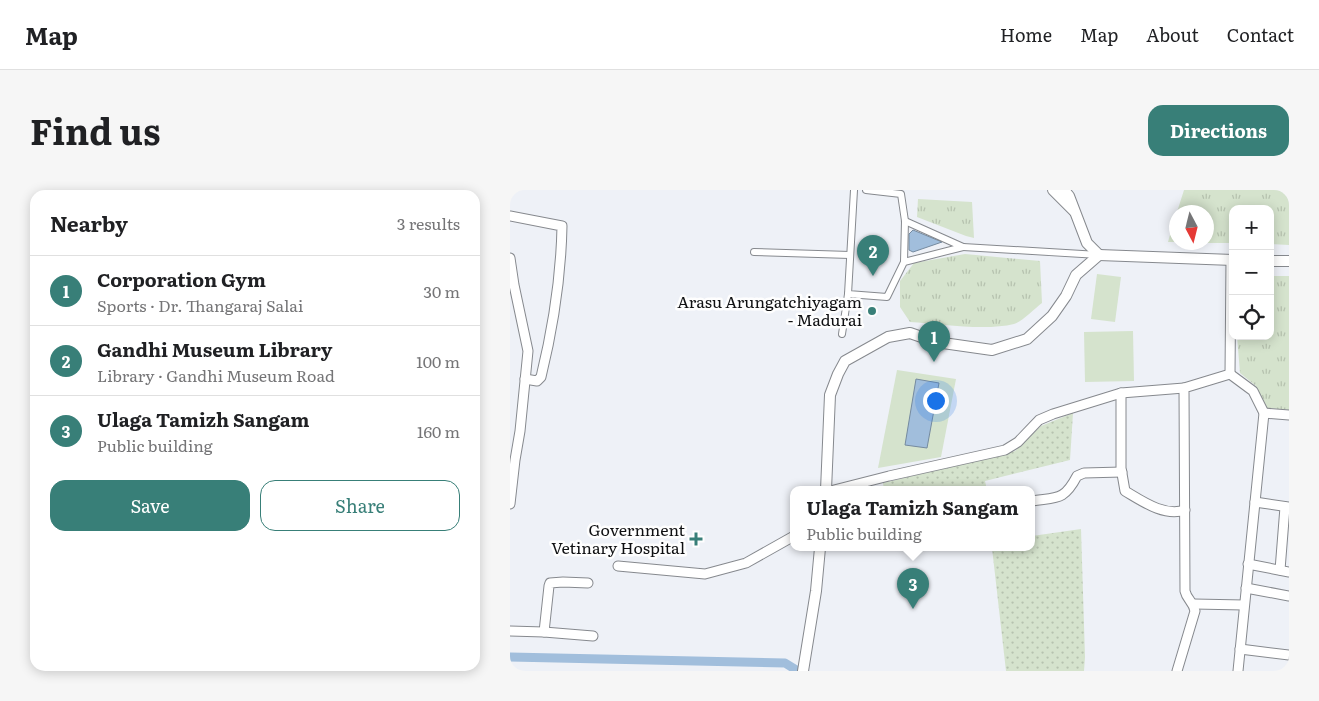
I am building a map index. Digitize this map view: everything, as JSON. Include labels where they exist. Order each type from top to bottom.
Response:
[{"type":"street","points":[[842,334],[848,294],[854,190]]},
{"type":"street","points":[[848,294],[887,297],[904,262],[905,221],[902,194],[866,190]]},
{"type":"street","points":[[1054,190],[1074,212]]},
{"type":"street","points":[[1064,190],[1069,196],[1087,243],[1099,255]]},
{"type":"street","points":[[510,216],[562,226],[561,254],[553,318],[541,377],[537,381],[525,379]]},
{"type":"street","points":[[905,221],[963,247]]},
{"type":"street","points":[[904,262],[963,247],[1229,260]]},
{"type":"street","points":[[754,252],[850,255]]},
{"type":"street","points":[[826,486],[830,394],[845,361],[888,337],[910,333],[936,342],[992,350],[1027,339],[1052,316],[1066,296],[1076,275],[1099,255]]},
{"type":"street","points":[[510,258],[528,351],[510,504]]},
{"type":"street","points":[[1274,261],[1289,261]]},
{"type":"street","points":[[1230,374],[1231,295]]},
{"type":"street","points":[[850,486],[1005,450],[1013,447],[1039,420],[1091,401],[1121,393],[1184,388],[1230,374]]},
{"type":"street","points":[[1230,374],[1253,391],[1264,413],[1238,671]]},
{"type":"street","points":[[1177,671],[1195,611],[1194,604],[1185,592],[1184,388]]},
{"type":"street","points":[[1121,393],[1122,472],[1125,491],[1146,504],[1168,512],[1176,513],[1185,510]]},
{"type":"street","points":[[1264,413],[1289,415]]},
{"type":"street","points":[[1035,501],[1063,496],[1071,488],[1077,476],[1084,473],[1122,472]]},
{"type":"street","points":[[1248,564],[1284,571],[1287,507],[1255,502]]},
{"type":"street","points":[[618,566],[705,574],[746,563],[790,538]]},
{"type":"street","points":[[804,671],[816,591],[820,551]]},
{"type":"street","points":[[544,632],[550,583],[588,583]]},
{"type":"street","points":[[1246,588],[1289,596]]},
{"type":"street","points":[[1194,604],[1244,605]]},
{"type":"street","points":[[510,631],[593,636]]},
{"type":"street","points":[[1240,649],[1289,654]]},
{"type":"green space","points":[[1184,190],[1289,190],[1289,245],[1274,244],[1274,205],[1229,205],[1229,243],[1214,243],[1214,205],[1179,205]]},
{"type":"green space","points":[[918,199],[972,202],[974,238],[917,217]]},
{"type":"green space","points":[[965,254],[1040,261],[1042,303],[1025,318],[1014,324],[1003,326],[962,326],[910,322],[900,307],[900,281],[914,263]]},
{"type":"green space","points":[[1097,274],[1121,277],[1115,322],[1091,319]]},
{"type":"green space","points":[[1274,276],[1289,276],[1289,410],[1267,408],[1256,386],[1240,373],[1237,340],[1274,340]]},
{"type":"green space","points":[[1133,331],[1134,381],[1085,382],[1084,332]]},
{"type":"green space","points":[[897,370],[956,379],[941,457],[878,468]]},
{"type":"green space","points":[[1073,413],[1070,460],[985,481],[986,486],[883,486],[883,483],[1015,451],[1041,426]]},
{"type":"green space","points":[[1081,529],[1084,671],[1006,671],[992,551],[1035,551],[1035,536]]},
{"type":"water","points":[[913,230],[942,242],[913,252],[909,250],[909,234]]},
{"type":"water","points":[[916,379],[939,383],[927,448],[905,445]]},
{"type":"waterway","points":[[510,657],[785,663],[798,671]]},
{"type":"place","name":"Gandhi Museum Library","points":[[873,276]]},
{"type":"place","name":"Arasu Arungatchiyagam - Madurai","points":[[872,311]]},
{"type":"place","name":"Corporation Gym","points":[[934,362]]},
{"type":"place","name":"Government Vetinary Hospital","points":[[696,539]]},
{"type":"place","name":"Ulaga Tamizh Sangam","points":[[913,609]]}]
